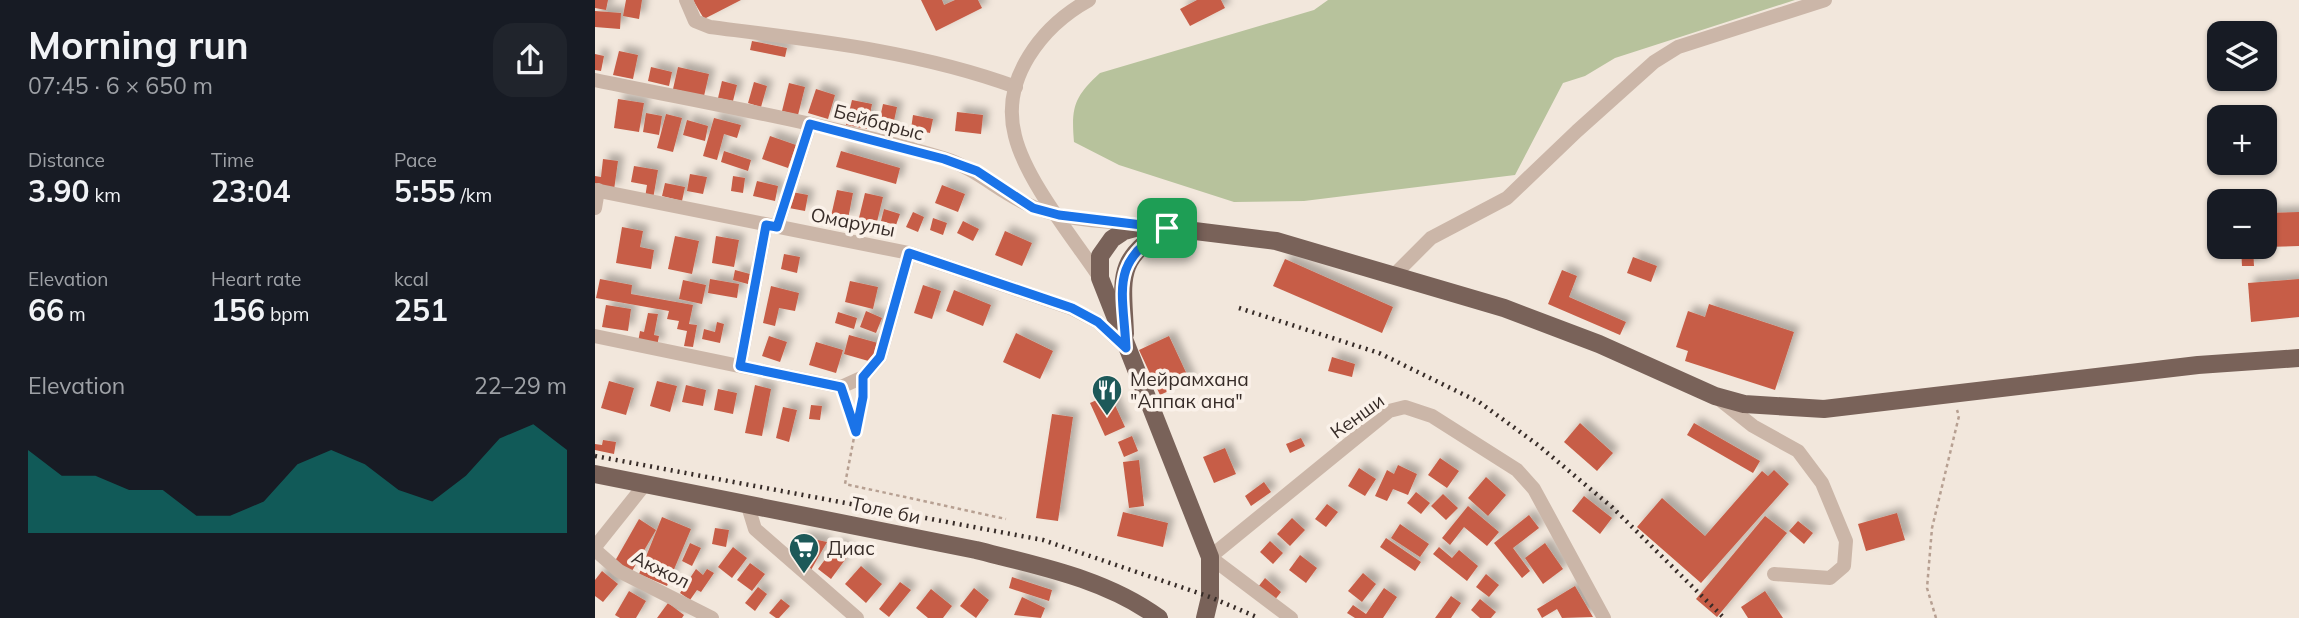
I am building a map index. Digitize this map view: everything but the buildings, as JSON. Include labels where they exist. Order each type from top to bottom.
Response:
[{"type":"main road","points":[[1205,618],[1210,597],[1210,557],[1100,278],[1100,256],[1112,239],[1124,231],[1146,226],[1276,241],[1504,307],[1599,344],[1716,396],[1767,408],[1824,409],[2198,365],[2299,358]]},
{"type":"main road","points":[[1126,348],[1123,280],[1129,258],[1143,242],[1167,228]]},
{"type":"main road","name":"Толе би","points":[[595,474],[747,503],[1034,564],[1119,594],[1159,618]]},
{"type":"street","points":[[686,0],[695,20],[710,27],[844,45],[971,70],[1016,87]]},
{"type":"street","points":[[1089,0],[1076,7],[1039,41],[1021,69],[1012,101],[1014,135],[1029,170],[1100,278]]},
{"type":"street","points":[[1394,275],[1431,238],[1507,198],[1654,62],[1678,47],[1825,0]]},
{"type":"street","name":"Бейбарыс","points":[[595,80],[810,124],[944,159],[977,171],[1033,208],[1059,215],[1146,226]]},
{"type":"street","points":[[740,366],[771,226],[810,124]]},
{"type":"street","points":[[595,208],[597,190]]},
{"type":"street","name":"Омарулы","points":[[597,190],[909,253],[1072,308],[1098,322],[1126,348]]},
{"type":"street","points":[[595,336],[841,387],[863,377],[880,357],[909,253]]},
{"type":"street","points":[[1716,396],[1753,426],[1798,451],[1822,483],[1846,541],[1844,566],[1830,578],[1774,574]]},
{"type":"street","name":"Кенши","points":[[1210,557],[1389,411],[1405,407],[1432,416],[1517,470],[1534,489],[1604,618]]},
{"type":"street","points":[[595,549],[646,483]]},
{"type":"street","points":[[747,503],[754,529],[857,618]]},
{"type":"street","name":"Акжол","points":[[595,549],[619,571],[712,618]]},
{"type":"street","points":[[1210,557],[1291,618]]},
{"type":"path","points":[[863,377],[863,397],[845,484],[1006,519]]},
{"type":"path","points":[[841,387],[856,432]]},
{"type":"path","points":[[1937,618],[1927,588],[1933,528],[1959,416],[1951,394]]},
{"type":"green space","points":[[1328,0],[1795,0],[1615,58],[1585,76],[1563,83],[1515,175],[1304,201],[1234,202],[1119,165],[1074,142],[1073,120],[1076,103],[1100,73],[1314,10]]},
{"type":"railway","points":[[1239,308],[1379,353],[1479,402],[1538,445],[1612,507],[1724,618]]},
{"type":"railway","points":[[595,456],[1043,540],[1210,597],[1259,618]]},
{"type":"place","name":"Мейрамхана \"Аппак ана\"","points":[[1107,417]]},
{"type":"place","name":"Диас","points":[[804,575]]},
{"type":"route","points":[[810,124],[944,159],[977,171],[1033,208],[1059,215],[1167,228],[1143,242],[1129,258],[1123,280],[1126,348],[1098,322],[1072,308],[909,253],[880,357],[863,377],[863,397],[856,432],[841,387],[740,366],[766,225],[777,227],[810,124]]}]
